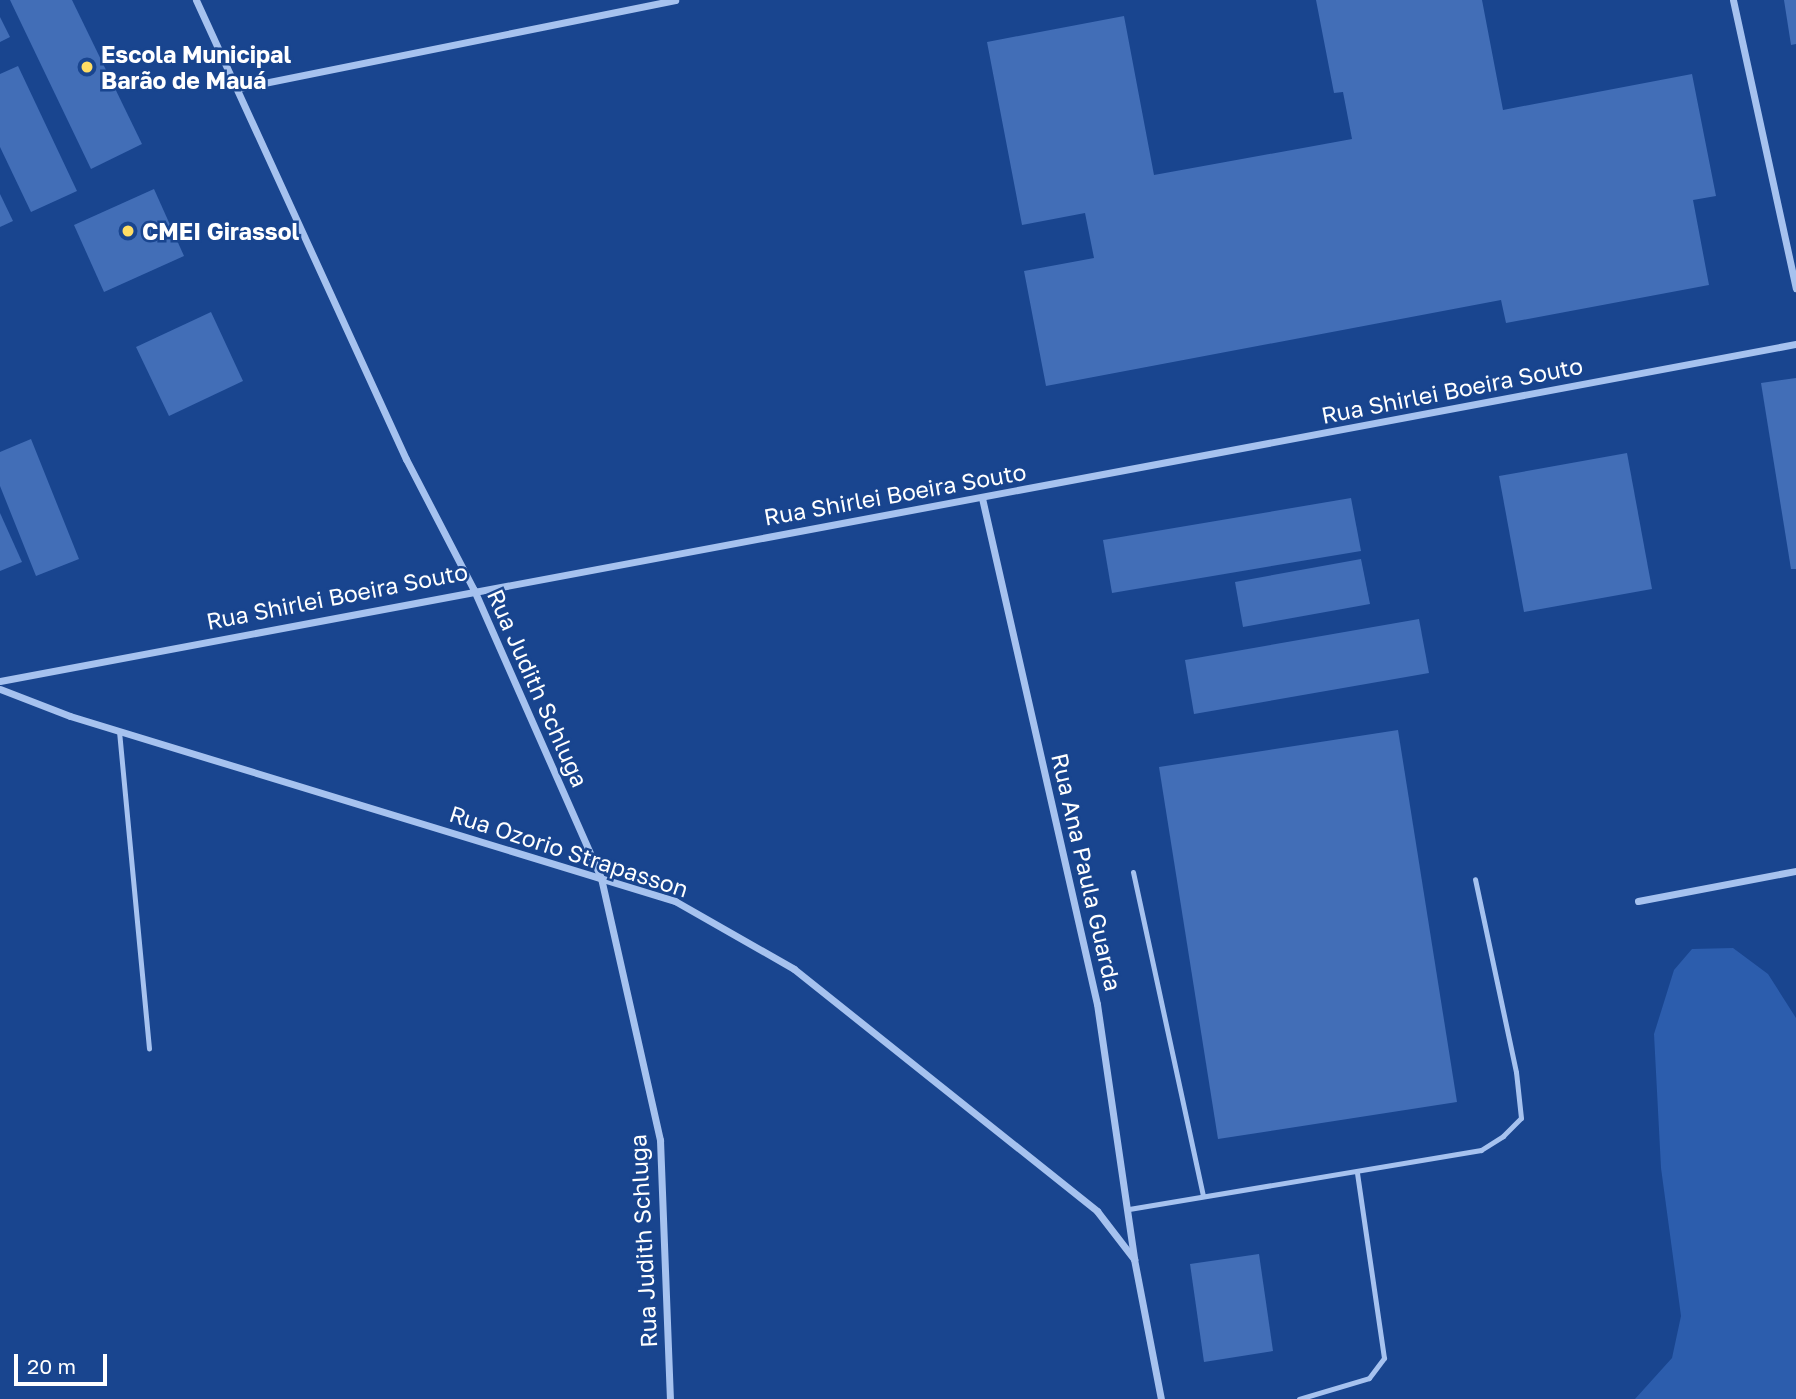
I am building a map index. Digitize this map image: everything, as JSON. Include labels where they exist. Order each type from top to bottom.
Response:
[{"type":"street","name":"Rua Judith Schluga","points":[[196,0],[239,88],[407,459],[474,590],[601,878],[660,1140],[670,1399]]},
{"type":"street","points":[[239,88],[675,0]]},
{"type":"street","points":[[1734,0],[1796,288]]},
{"type":"street","name":"Rua Shirlei Boeira Souto","points":[[0,681],[1796,344]]},
{"type":"street","name":"Rua Ana Paula Guarda","points":[[982,498],[1097,1004],[1129,1209],[1134,1259]]},
{"type":"street","name":"Rua Ozorio Strapasson","points":[[0,689],[119,731],[675,901],[794,969],[1097,1211],[1134,1259],[1161,1399]]},
{"type":"street","points":[[1639,901],[1796,871]]},
{"type":"lane","points":[[119,731],[149,1049]]},
{"type":"lane","points":[[1133,872],[1203,1196]]},
{"type":"lane","points":[[1129,1209],[1481,1150],[1521,1118],[1516,1072],[1475,879]]},
{"type":"lane","points":[[1299,1399],[1369,1378],[1384,1358],[1357,1172]]},
{"type":"shaded area","points":[[1733,948],[1768,974],[1796,1018],[1796,1399],[1635,1399],[1672,1358],[1681,1316],[1661,1168],[1654,1034],[1674,970],[1692,949]]},
{"type":"building","points":[[10,0],[72,0],[142,144],[91,169]]},
{"type":"building","points":[[1316,0],[1482,0],[1503,110],[1692,74],[1716,196],[1693,200],[1709,285],[1506,323],[1501,300],[1046,386],[1024,271],[1094,258],[1085,213],[1022,225],[987,42],[1124,16],[1154,175],[1352,139],[1343,92],[1334,93]]},
{"type":"building","points":[[1784,0],[1796,0],[1796,44],[1791,45]]},
{"type":"building","points":[[0,17],[10,37],[0,42]]},
{"type":"building","points":[[18,66],[77,191],[31,212],[0,147],[0,74]]},
{"type":"building","points":[[154,189],[184,256],[104,292],[74,225]]},
{"type":"building","points":[[0,194],[13,221],[0,227]]},
{"type":"building","points":[[211,312],[243,381],[169,416],[136,347]]},
{"type":"building","points":[[1796,378],[1796,569],[1791,569],[1761,383]]},
{"type":"building","points":[[31,439],[79,559],[36,576],[0,486],[0,452]]},
{"type":"building","points":[[1627,453],[1652,589],[1524,612],[1499,476]]},
{"type":"building","points":[[1351,498],[1361,551],[1112,593],[1103,540]]},
{"type":"building","points":[[0,513],[22,562],[0,571]]},
{"type":"building","points":[[1361,559],[1370,604],[1243,627],[1235,582]]},
{"type":"building","points":[[1419,619],[1429,673],[1194,714],[1185,660]]},
{"type":"building","points":[[1398,730],[1457,1102],[1218,1139],[1159,767]]},
{"type":"building","points":[[1259,1254],[1273,1351],[1204,1362],[1190,1264]]},
{"type":"place","name":"Escola Municipal Barão de Mauá","points":[[87,67]]},
{"type":"place","name":"CMEI Girassol","points":[[128,231]]}]
